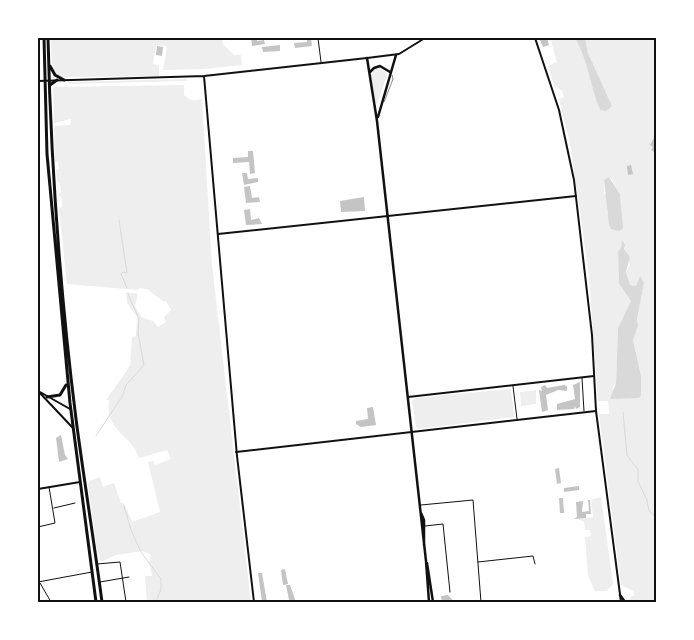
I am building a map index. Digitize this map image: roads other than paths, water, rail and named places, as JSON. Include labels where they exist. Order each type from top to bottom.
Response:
[{"type":"highway","points":[[44,38],[53,200],[70,410],[80,482],[102,602]]},
{"type":"highway","points":[[47,83],[49,63],[48,38]]},
{"type":"highway","points":[[49,63],[54,75],[64,80]]},
{"type":"highway","points":[[39,81],[47,83],[56,80]]},
{"type":"highway","points":[[47,397],[60,395],[66,387],[68,374]]},
{"type":"highway","points":[[68,374],[76,417],[96,602]]},
{"type":"main road","points":[[56,80],[204,76],[396,55],[425,38]]},
{"type":"main road","points":[[535,38],[559,110],[576,196],[592,335],[596,411],[620,595],[623,602]]},
{"type":"main road","points":[[377,121],[396,55]]},
{"type":"main road","points":[[367,58],[377,121],[388,217],[429,602]]},
{"type":"main road","points":[[369,73],[374,68],[380,66],[390,72]]},
{"type":"main road","points":[[204,76],[236,452],[254,602]]},
{"type":"main road","points":[[373,103],[381,104]]},
{"type":"main road","points":[[218,234],[576,196]]},
{"type":"main road","points":[[408,397],[594,376]]},
{"type":"main road","points":[[38,391],[70,410],[76,417]]},
{"type":"main road","points":[[38,391],[72,427]]},
{"type":"main road","points":[[236,452],[596,411]]},
{"type":"main road","points":[[38,489],[80,482]]},
{"type":"main road","points":[[421,513],[424,526],[424,544]]},
{"type":"main road","points":[[426,562],[433,602]]},
{"type":"street","points":[[318,38],[321,63]]},
{"type":"street","points":[[582,377],[584,412]]},
{"type":"street","points":[[513,385],[517,420]]},
{"type":"street","points":[[38,527],[55,523],[49,487]]},
{"type":"street","points":[[420,505],[473,500],[481,602]]},
{"type":"street","points":[[53,508],[75,503]]},
{"type":"street","points":[[424,526],[443,524],[450,592]]},
{"type":"street","points":[[477,563],[533,556],[535,564]]},
{"type":"street","points":[[96,564],[119,561],[126,602]]},
{"type":"street","points":[[51,602],[38,582],[93,572]]},
{"type":"street","points":[[99,582],[129,577]]},
{"type":"waterway","points":[[119,220],[127,273],[123,272],[121,274],[127,288]]},
{"type":"waterway","points":[[96,436],[123,395],[126,385],[144,365],[138,333],[139,319],[128,294]]},
{"type":"waterway","points":[[623,412],[627,455],[638,470],[638,481],[647,500],[649,511],[656,517]]},
{"type":"waterway","points":[[124,506],[131,530],[141,552],[161,579],[161,589],[156,602]]}]
